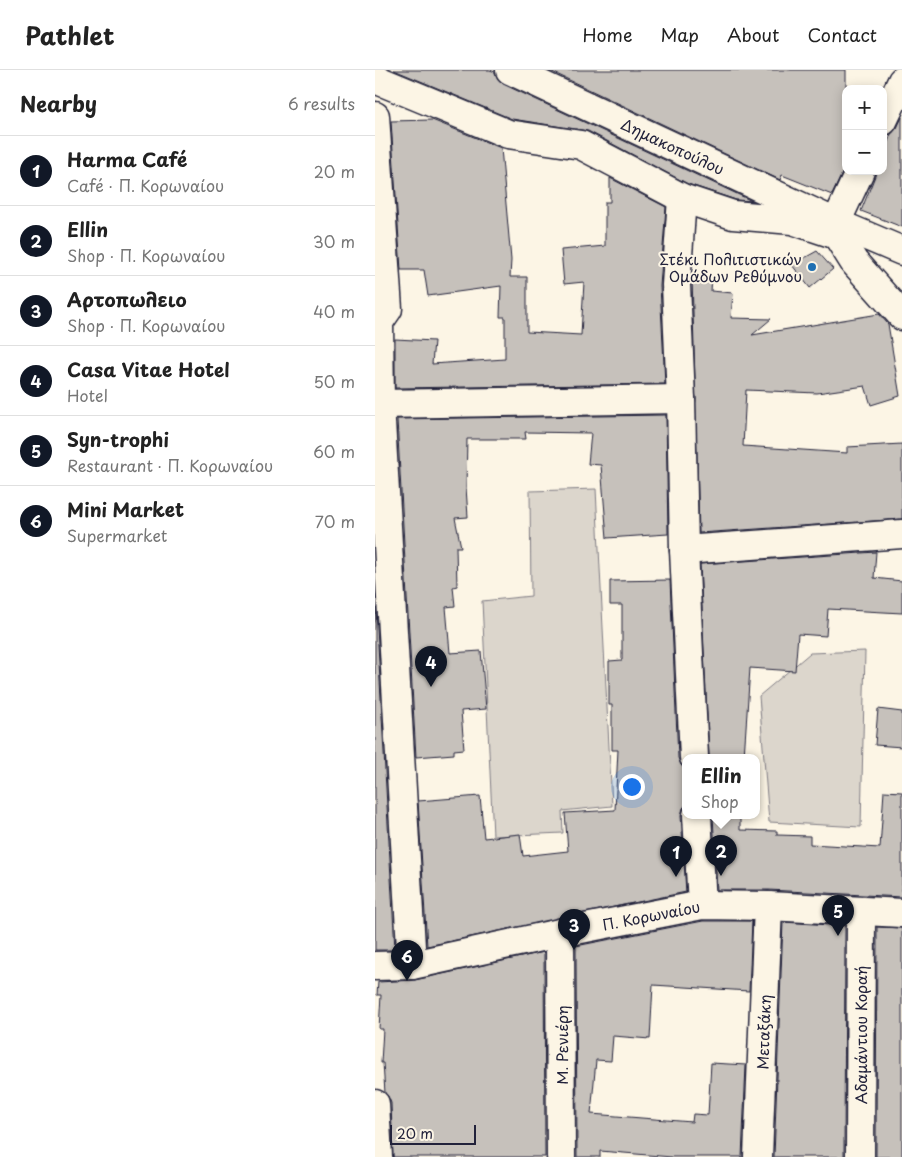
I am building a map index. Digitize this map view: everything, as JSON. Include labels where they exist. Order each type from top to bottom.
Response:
[{"type":"street","name":"Δημακοπούλου","points":[[510,70],[543,77],[836,229]]},
{"type":"street","points":[[375,79],[508,134],[581,145],[682,198],[733,215],[792,220],[836,229],[902,251]]},
{"type":"street","points":[[887,113],[902,81]]},
{"type":"street","points":[[375,116],[388,310],[377,322],[380,404],[412,965]]},
{"type":"street","points":[[836,229],[858,175]]},
{"type":"street","points":[[682,198],[676,285],[681,399],[684,550],[694,754]]},
{"type":"street","points":[[836,229],[854,262],[902,316]]},
{"type":"street","points":[[380,404],[681,399]]},
{"type":"street","points":[[684,550],[902,534]]},
{"type":"street","points":[[697,819],[702,904]]},
{"type":"street","name":"Π. Κορωναίου","points":[[375,966],[412,965],[560,932],[702,904],[902,913]]},
{"type":"street","name":"Μεταξάκη","points":[[758,1157],[768,906]]},
{"type":"street","name":"Αδαμάντιου Κοραή","points":[[859,1157],[861,912]]},
{"type":"street","name":"Μ. Ρενιέρη","points":[[560,932],[561,1157]]},
{"type":"street","points":[[375,1104],[378,1157]]},
{"type":"shaded area","points":[[596,489],[612,806],[562,811],[563,833],[493,836],[482,601],[531,596],[530,491]]},
{"type":"shaded area","points":[[865,651],[861,827],[769,822],[759,696],[810,653]]},
{"type":"building","points":[[394,70],[490,70],[495,72],[503,84],[752,201],[736,200],[688,184],[588,131],[512,119]]},
{"type":"building","points":[[548,70],[846,70],[846,85],[842,85],[842,174],[832,195],[782,175],[780,180]]},
{"type":"building","points":[[902,117],[902,227],[861,211],[875,175],[887,175],[887,144],[891,134],[897,128]]},
{"type":"building","points":[[432,120],[501,148],[511,260],[510,277],[527,277],[527,332],[581,335],[584,282],[564,284],[561,250],[605,246],[605,202],[610,202],[610,178],[666,207],[660,286],[665,384],[395,388],[395,339],[434,341],[432,364],[505,359],[505,317],[500,317],[501,286],[428,296],[424,270],[401,270],[391,121]]},
{"type":"building","name":"Στέκι Πολιτιστικών Ομάδων Ρεθύμνου","points":[[817,251],[833,269],[810,288],[792,265]]},
{"type":"building","points":[[692,275],[712,276],[711,291],[733,293],[731,318],[771,319],[752,335],[879,314],[888,324],[900,396],[871,405],[865,386],[817,393],[746,390],[743,446],[847,453],[847,447],[902,444],[902,519],[699,533]]},
{"type":"building","points":[[666,415],[668,534],[607,538],[601,465],[588,464],[591,433],[525,432],[526,439],[467,439],[466,487],[468,517],[455,518],[461,547],[456,547],[457,586],[453,587],[455,606],[446,607],[450,653],[481,651],[486,709],[461,711],[464,749],[454,750],[454,754],[416,757],[397,419]]},
{"type":"building","points":[[876,552],[874,578],[902,581],[902,613],[828,609],[826,636],[798,634],[795,671],[750,668],[744,754],[709,754],[700,564]]},
{"type":"building","points":[[670,580],[678,758],[682,766],[681,816],[686,892],[427,946],[418,801],[480,796],[484,838],[520,834],[523,856],[568,851],[565,813],[615,810],[618,750],[612,750],[612,705],[609,705],[609,661],[622,660],[622,605],[610,605],[610,581]]},
{"type":"building","points":[[375,591],[395,950],[375,950]]},
{"type":"building","points":[[878,709],[902,712],[902,747],[875,745]]},
{"type":"building","points":[[884,791],[902,792],[902,897],[769,890],[717,890],[713,819],[740,819],[740,830],[777,831],[777,835],[810,836],[810,844],[880,848]]},
{"type":"building","points":[[703,921],[752,921],[749,991],[653,985],[650,1039],[613,1036],[611,1061],[596,1060],[591,1114],[692,1122],[693,1114],[708,1115],[711,1063],[746,1065],[742,1157],[672,1157],[600,1151],[600,1157],[577,1157],[576,946]]},
{"type":"building","points":[[783,922],[845,926],[844,1157],[774,1157]]},
{"type":"building","points":[[877,927],[902,928],[902,1157],[876,1157]]},
{"type":"building","points":[[544,952],[545,1157],[393,1157],[391,1103],[385,1093],[383,1063],[381,1063],[383,1029],[379,1029],[381,995],[377,995],[378,982],[415,980]]},
{"type":"place","name":"Στέκι Πολιτιστικών Ομάδων Ρεθύμνου","points":[[812,267]]},
{"type":"place","name":"Casa Vitae Hotel","points":[[431,687]]},
{"type":"place","name":"Ellin","points":[[721,876]]},
{"type":"place","name":"Harma Café","points":[[676,877]]},
{"type":"place","name":"Syn-trophi","points":[[838,936]]},
{"type":"place","name":"Αρτοπωλειο","points":[[574,950]]},
{"type":"place","name":"Mini Market","points":[[407,981]]}]
